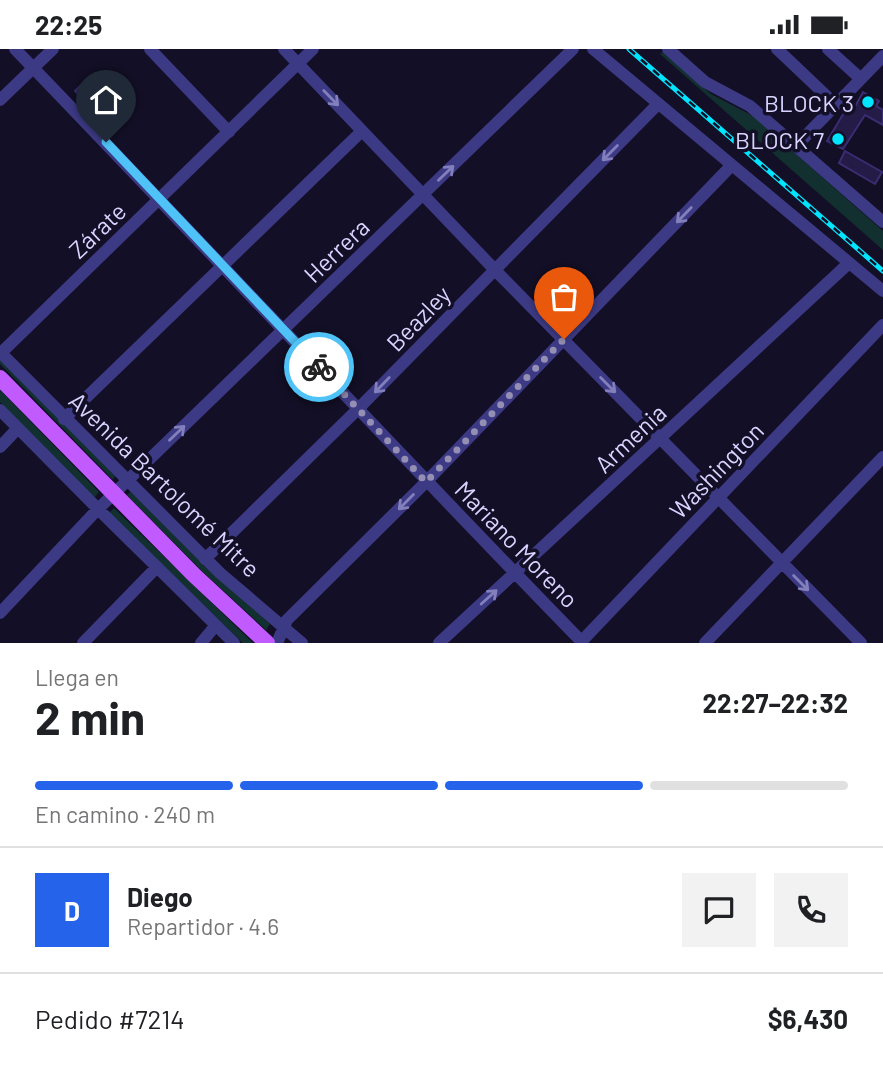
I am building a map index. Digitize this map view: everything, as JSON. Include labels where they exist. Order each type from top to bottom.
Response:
[{"type":"main road","name":"Avenida Bartolomé Mitre","points":[[0,378],[194,575],[267,643]]},
{"type":"street","name":"Mariano Moreno","points":[[15,49],[160,198],[426,482],[582,642]]},
{"type":"street","points":[[0,100],[53,49]]},
{"type":"street","points":[[150,49],[229,132]]},
{"type":"street","points":[[284,49],[495,270],[861,643]]},
{"type":"street","name":"Zárate","points":[[1,352],[313,49]]},
{"type":"street","name":"Herrera","points":[[0,613],[98,509],[573,49]]},
{"type":"street","points":[[593,49],[883,291]]},
{"type":"street","points":[[668,49],[705,82],[747,104],[883,222]]},
{"type":"street","points":[[777,49],[836,105]]},
{"type":"street","points":[[828,49],[861,79]]},
{"type":"street","points":[[796,146],[883,56]]},
{"type":"street","name":"Beazley","points":[[205,559],[358,409],[658,104]]},
{"type":"street","points":[[64,419],[362,131]]},
{"type":"street","points":[[277,643],[287,621],[426,482],[731,166]]},
{"type":"street","name":"Armenia","points":[[439,643],[849,263]]},
{"type":"street","name":"Washington","points":[[582,642],[883,325]]},
{"type":"street","name":"Avenida Bartolomé Mitre","points":[[1,352],[64,419],[205,559],[302,643]]},
{"type":"street","points":[[0,410],[234,643]]},
{"type":"street","points":[[0,447],[18,429]]},
{"type":"street","points":[[705,643],[883,457]]},
{"type":"street","points":[[83,643],[157,567]]},
{"type":"street","points":[[201,643],[216,625]]},
{"type":"green space","points":[[662,52],[711,94],[753,116],[883,231],[883,250],[660,54]]},
{"type":"green space","points":[[0,357],[115,476],[113,480],[0,364]]},
{"type":"green space","points":[[0,390],[99,492],[94,498],[0,402]]},
{"type":"green space","points":[[131,491],[206,566],[270,624],[266,630],[202,571],[127,495]]},
{"type":"green space","points":[[114,508],[253,643],[243,643],[109,513]]},
{"type":"building","points":[[102,78],[111,86],[91,106],[75,91],[85,81],[92,88]]},
{"type":"building","points":[[863,92],[879,101],[876,106],[883,110],[883,125],[865,115],[843,149],[827,141],[845,111],[851,114]]},
{"type":"building","points":[[845,151],[882,172],[875,184],[839,163]]},
{"type":"railway","points":[[629,49],[883,271]]},
{"type":"way so far","points":[[319,367],[426,482],[564,339]]},
{"type":"place","name":"BLOCK 3","points":[[868,102]]},
{"type":"place","name":"BLOCK 7","points":[[838,139]]},
{"type":"route","points":[[106,142],[319,367]]}]
